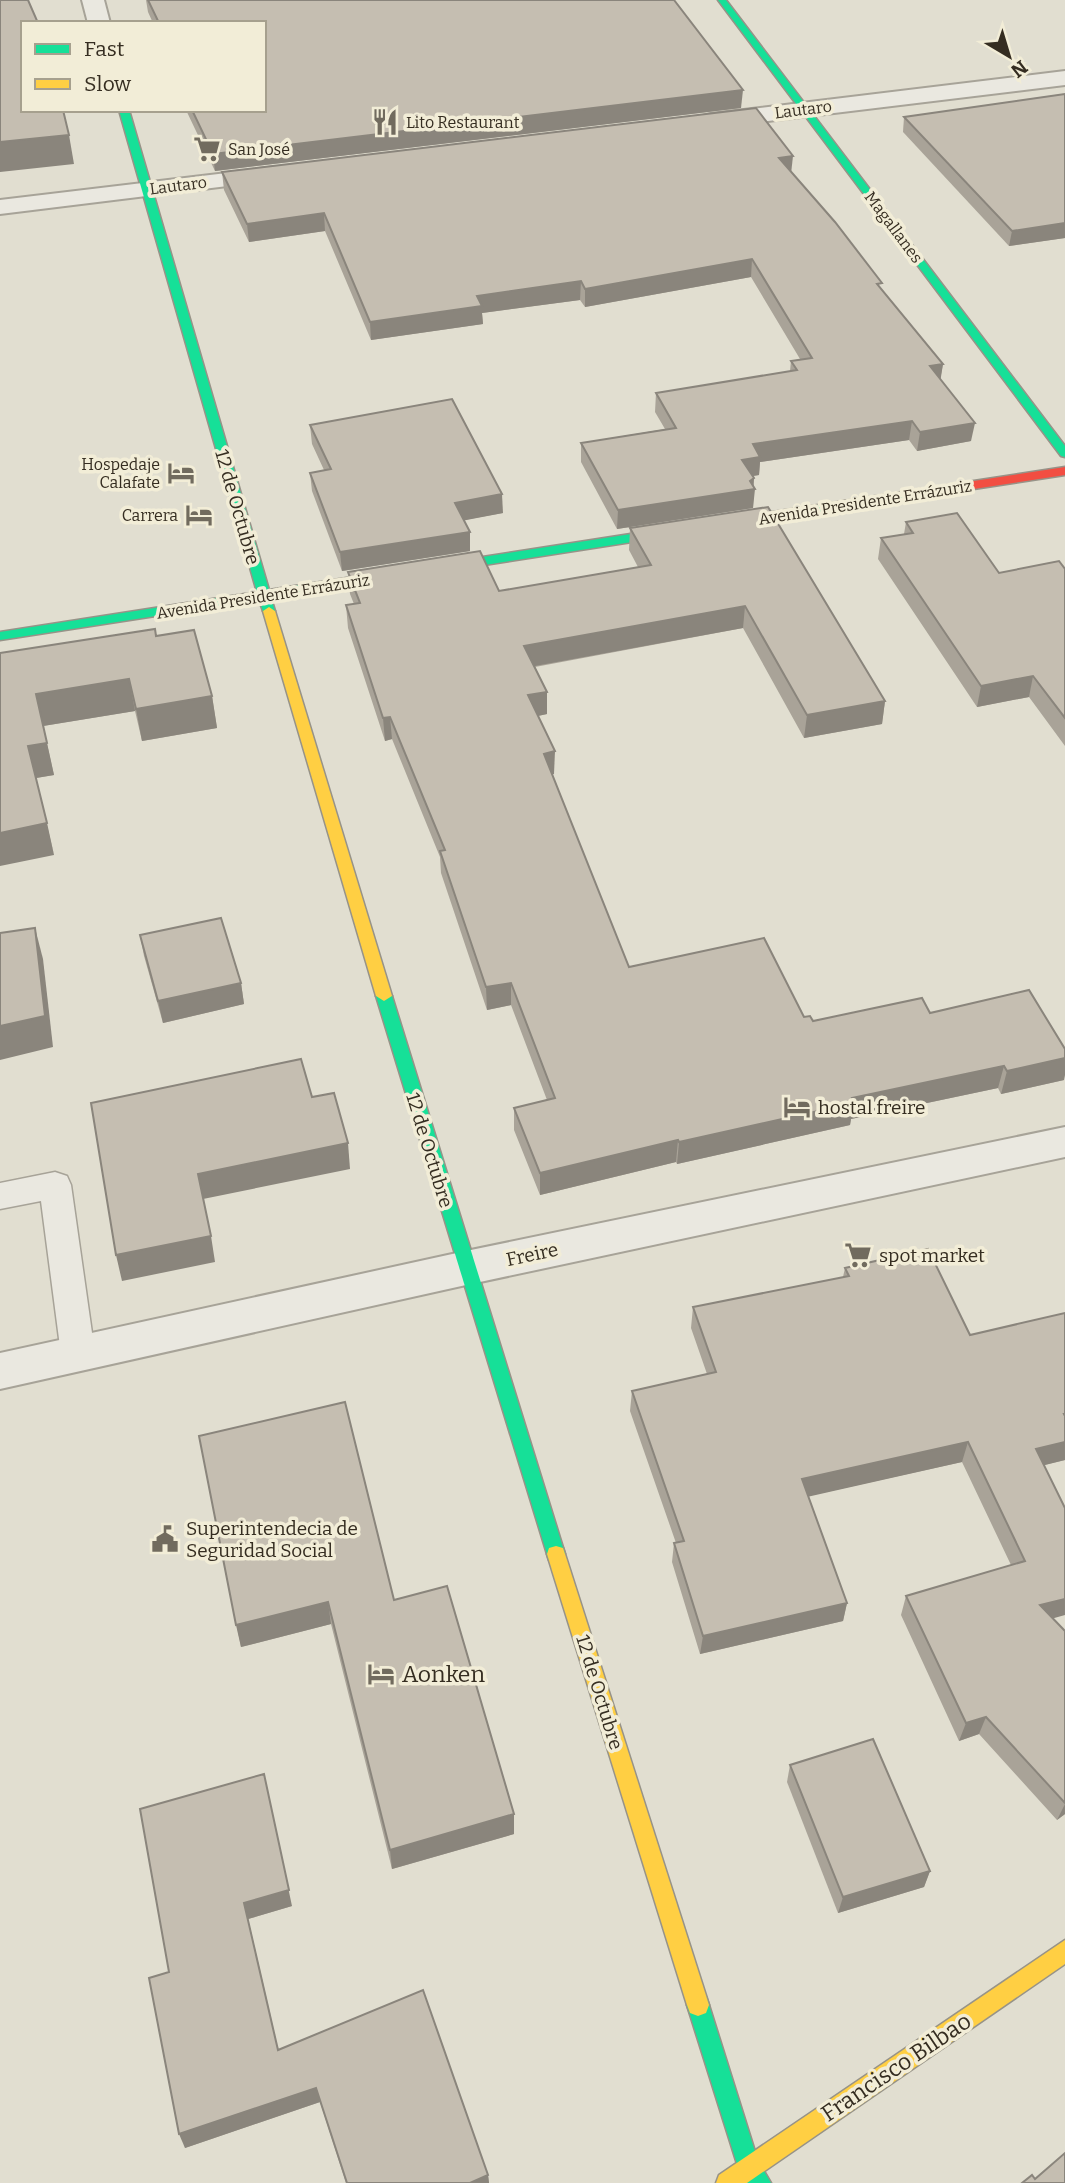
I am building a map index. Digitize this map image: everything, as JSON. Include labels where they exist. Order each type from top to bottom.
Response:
[{"type":"street","points":[[93,0],[99,21]]},
{"type":"street","name":"Magallanes","points":[[722,0],[1065,454]]},
{"type":"street","name":"Lautaro","points":[[684,124],[1065,78]]},
{"type":"street","name":"12 de Octubre","points":[[125,112],[264,595],[466,1268],[749,2167],[760,2183]]},
{"type":"street","name":"Lautaro","points":[[0,207],[299,171]]},
{"type":"street","name":"Avenida Presidente Errázuriz","points":[[0,636],[1065,471]]},
{"type":"street","name":"Freire","points":[[0,1371],[466,1268],[1065,1142]]},
{"type":"street","name":"Francisco Bilbao","points":[[727,2183],[1065,1951]]},
{"type":"lane","points":[[0,1196],[55,1185],[78,1354]]},
{"type":"building","points":[[0,0],[28,0],[37,21],[21,21],[21,112],[63,112],[69,135],[0,142]]},
{"type":"building","points":[[148,0],[674,0],[743,90],[213,154],[193,112],[266,112],[266,21],[158,21]]},
{"type":"building","points":[[1065,94],[1065,223],[1012,231],[904,117]]},
{"type":"building","points":[[756,108],[793,156],[779,158],[835,222],[882,283],[877,284],[943,364],[930,366],[975,423],[920,432],[912,421],[753,444],[760,457],[742,460],[754,478],[750,481],[755,489],[618,510],[581,443],[676,428],[656,393],[797,370],[791,361],[812,358],[752,259],[585,289],[581,281],[477,296],[482,306],[370,322],[324,213],[247,224],[222,172]]},
{"type":"building","points":[[452,399],[502,494],[455,503],[470,532],[340,552],[310,473],[331,469],[310,425]]},
{"type":"building","points":[[768,507],[885,701],[807,715],[745,606],[524,646],[547,692],[528,695],[555,751],[544,754],[629,967],[764,938],[804,1017],[810,1016],[813,1021],[922,998],[930,1013],[1029,990],[1065,1049],[1065,1058],[1007,1071],[1004,1066],[852,1098],[854,1103],[679,1142],[678,1140],[540,1173],[514,1108],[555,1098],[511,983],[486,987],[440,851],[445,850],[390,717],[383,718],[346,605],[360,603],[348,572],[480,551],[499,591],[651,565],[630,528]]},
{"type":"building","points":[[957,513],[999,573],[1059,561],[1065,569],[1065,718],[1033,676],[981,686],[881,538],[913,533],[906,522]]},
{"type":"building","points":[[155,629],[156,636],[194,630],[212,696],[136,709],[129,679],[36,694],[47,743],[28,746],[47,823],[0,833],[0,653]]},
{"type":"building","points":[[221,918],[241,983],[158,1001],[140,935]]},
{"type":"building","points":[[35,928],[45,1016],[0,1026],[0,933]]},
{"type":"building","points":[[301,1059],[312,1097],[334,1093],[348,1143],[198,1174],[211,1236],[116,1255],[91,1103]]},
{"type":"building","points":[[928,1249],[970,1335],[1065,1313],[1065,1442],[1036,1449],[1065,1508],[1065,1599],[1040,1605],[1065,1631],[1065,1803],[986,1717],[966,1723],[906,1596],[1025,1561],[968,1442],[802,1479],[847,1603],[703,1636],[674,1543],[684,1541],[632,1391],[716,1372],[693,1307],[849,1276],[845,1268]]},
{"type":"building","points":[[345,1402],[394,1600],[447,1586],[514,1814],[390,1850],[328,1602],[236,1625],[199,1436]]},
{"type":"building","points":[[873,1739],[930,1871],[843,1897],[790,1765]]},
{"type":"building","points":[[264,1774],[289,1890],[244,1903],[278,2050],[423,1990],[488,2175],[470,2183],[347,2183],[316,2088],[179,2134],[149,1978],[169,1972],[140,1809]]},
{"type":"building","points":[[1065,2153],[1065,2183],[1022,2183],[1032,2175],[1035,2179]]},
{"type":"traffic: fast","points":[[722,0],[1065,454]]},
{"type":"traffic: fast","points":[[125,112],[269,611]]},
{"type":"traffic: fast","points":[[0,636],[941,490]]},
{"type":"traffic: fast","points":[[384,996],[556,1554]]},
{"type":"traffic: fast","points":[[698,2005],[749,2167],[760,2183]]},
{"type":"traffic: slow","points":[[269,611],[384,996]]},
{"type":"traffic: slow","points":[[556,1554],[698,2005]]},
{"type":"traffic: slow","points":[[727,2183],[1065,1951]]},
{"type":"traffic: jam","points":[[941,490],[1065,471]]},
{"type":"place","name":"Lito Restaurant","points":[[385,122]]},
{"type":"place","name":"San José","points":[[207,149]]},
{"type":"place","name":"Hospedaje Calafate","points":[[181,473]]},
{"type":"place","name":"Carrera","points":[[199,515]]},
{"type":"place","name":"hostal freire","points":[[797,1107]]},
{"type":"place","name":"spot market","points":[[858,1255]]},
{"type":"place","name":"Superintendecia de Seguridad Social","points":[[165,1539]]},
{"type":"place","name":"Aonken","points":[[381,1674]]}]
